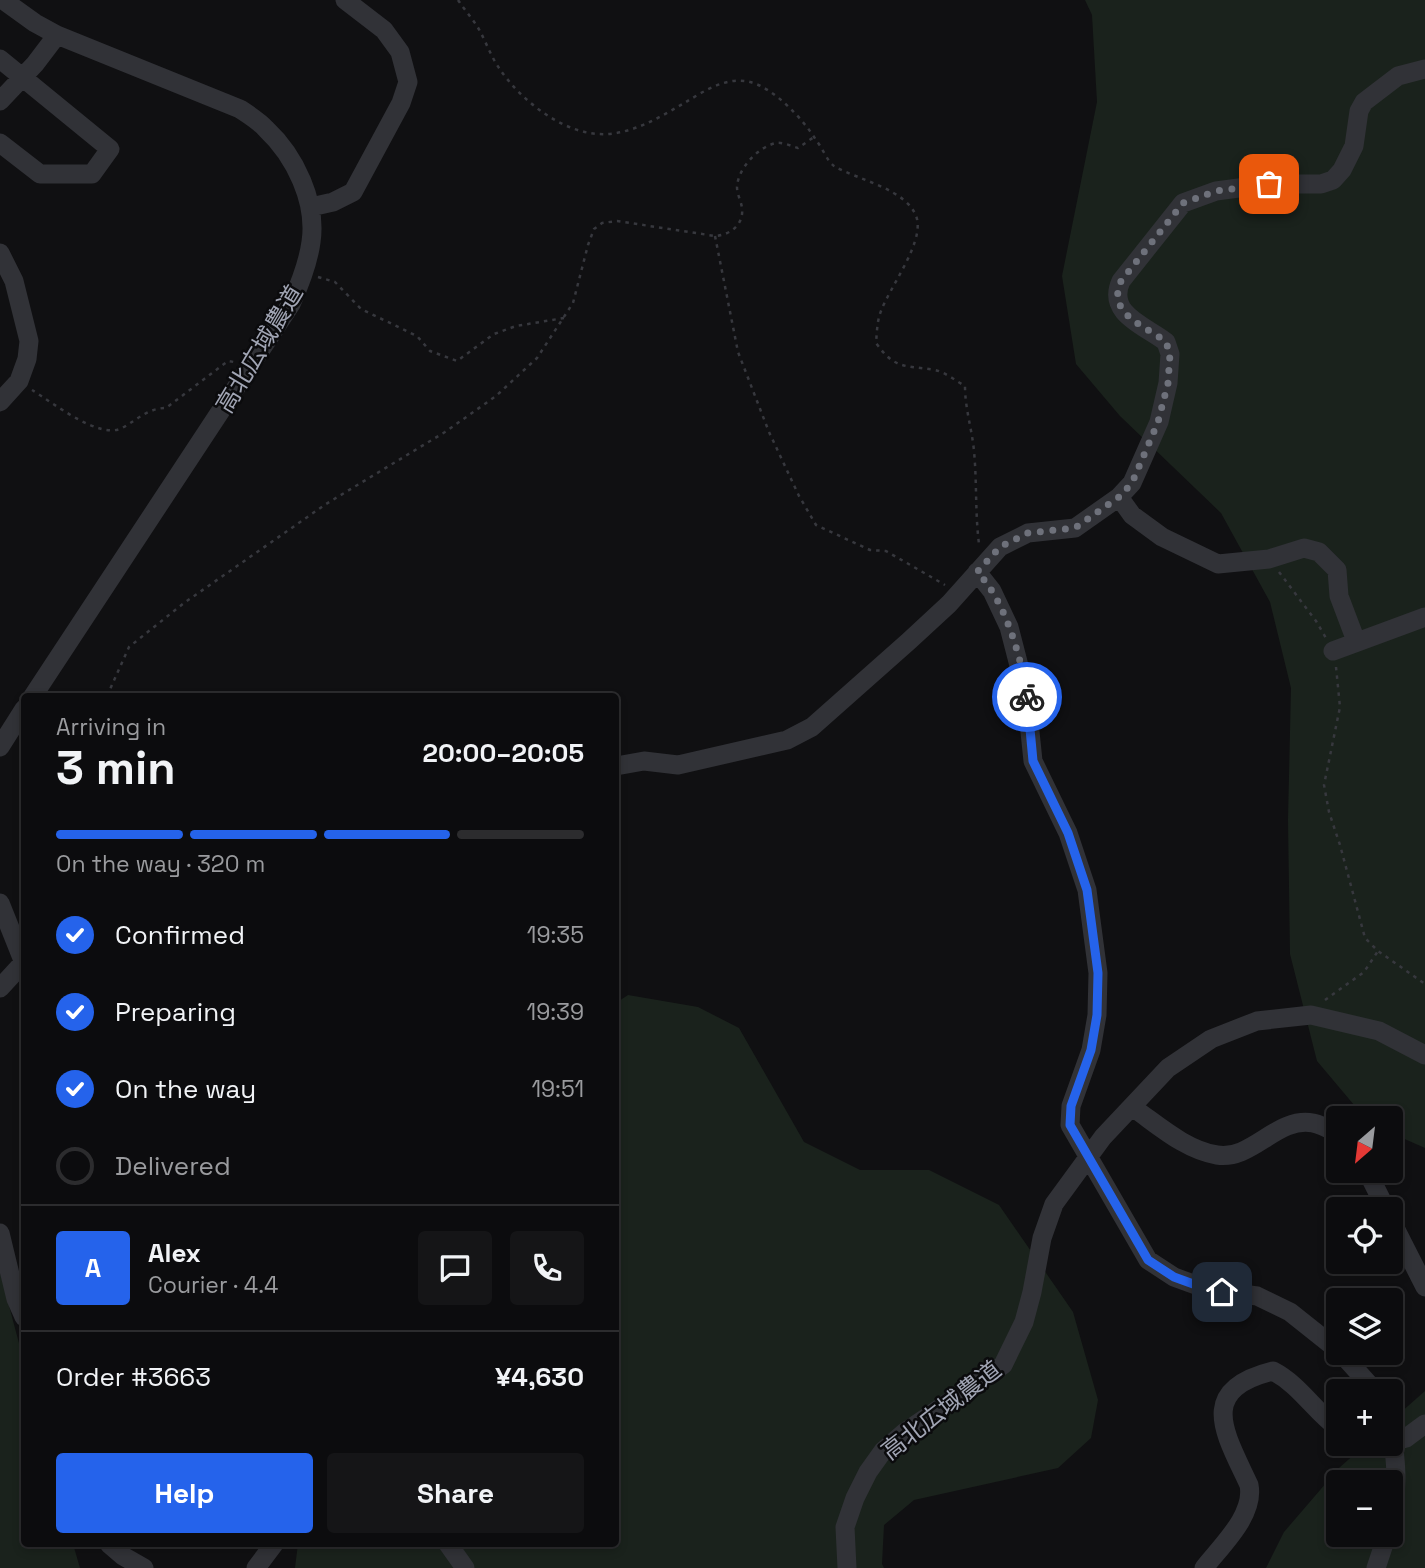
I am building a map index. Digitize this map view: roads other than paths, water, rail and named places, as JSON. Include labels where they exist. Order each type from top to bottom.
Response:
[{"type":"street","name":"高北広域農道","points":[[3,0],[57,35],[240,109],[266,128],[288,155],[311,207],[312,240],[305,272],[291,304],[35,693]]},
{"type":"street","points":[[311,207],[333,202],[353,192],[401,103],[408,82],[400,52],[384,30],[345,0]]},
{"type":"street","points":[[0,101],[57,35]]},
{"type":"street","points":[[0,59],[110,149],[92,174],[40,174],[0,143]]},
{"type":"street","points":[[619,765],[644,761],[678,765],[787,740],[812,727],[909,641],[959,593],[1000,547],[1028,533],[1075,528],[1119,497],[1132,483],[1158,422],[1168,383],[1170,354],[1166,342],[1122,311],[1118,290],[1121,281],[1183,203],[1192,198],[1216,191],[1269,184],[1321,184],[1333,180],[1342,170],[1354,146],[1359,111],[1364,102],[1398,76],[1425,69]]},
{"type":"street","points":[[0,253],[14,281],[29,341],[27,359],[19,381],[0,402]]},
{"type":"street","points":[[1119,497],[1132,515],[1162,537],[1218,564],[1269,559],[1304,548],[1319,552],[1337,570],[1339,596],[1356,640]]},
{"type":"street","points":[[980,569],[1009,627],[1026,693],[1033,761],[1068,833],[1087,890],[1098,973],[1097,1015],[1091,1050],[1071,1106],[1070,1125],[1148,1260],[1174,1277],[1207,1289],[1256,1296],[1290,1312],[1326,1341]]},
{"type":"street","points":[[1333,651],[1356,640],[1376,637],[1425,617]]},
{"type":"street","points":[[0,747],[21,714]]},
{"type":"street","points":[[0,903],[21,955]]},
{"type":"street","points":[[0,988],[21,965]]},
{"type":"street","name":"高北広域農道","points":[[847,1568],[845,1527],[848,1517],[859,1489],[883,1451],[1003,1365],[1024,1322],[1042,1238],[1054,1205],[1103,1137],[1168,1068],[1211,1039],[1257,1021],[1311,1016],[1379,1031],[1425,1055]]},
{"type":"street","points":[[1132,1107],[1186,1144],[1220,1156],[1237,1153],[1286,1126],[1312,1123],[1326,1129]]},
{"type":"street","points":[[0,1233],[21,1310]]},
{"type":"street","points":[[1403,1244],[1425,1287]]},
{"type":"street","points":[[1352,1365],[1364,1379]]},
{"type":"street","points":[[1204,1568],[1241,1520],[1251,1493],[1226,1436],[1222,1410],[1230,1392],[1242,1381],[1273,1371],[1289,1379],[1326,1419]]},
{"type":"street","points":[[1403,1438],[1425,1424]]},
{"type":"street","points":[[112,1547],[122,1556],[144,1568]]},
{"type":"street","points":[[256,1568],[272,1547]]},
{"type":"street","points":[[450,1547],[465,1568]]},
{"type":"street","points":[[1376,1568],[1383,1547]]}]
